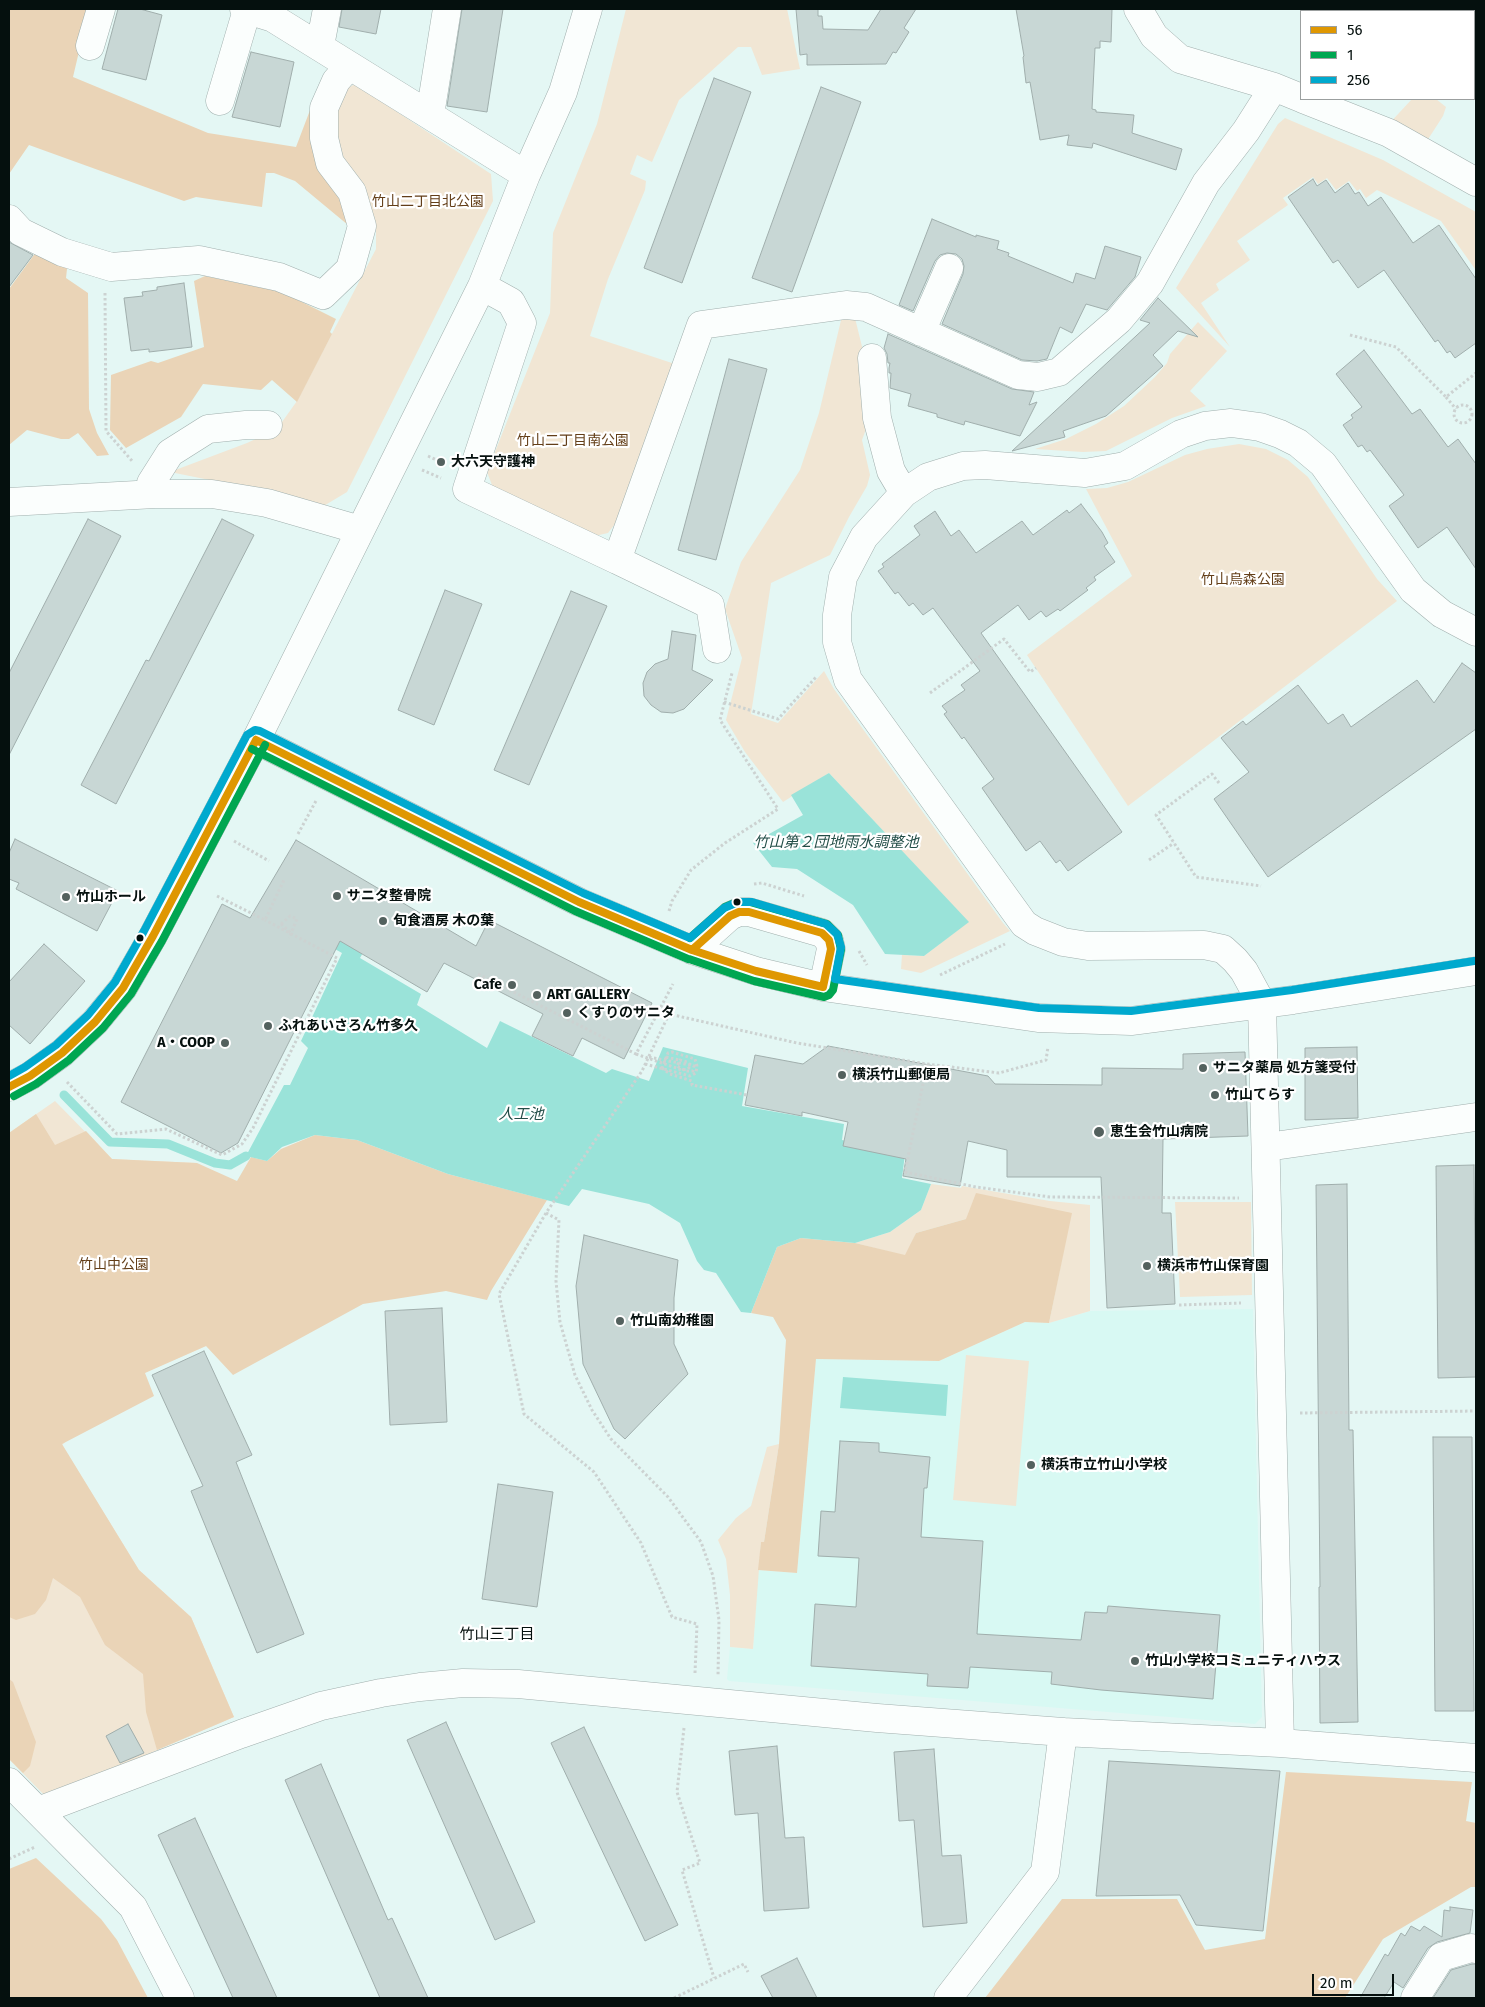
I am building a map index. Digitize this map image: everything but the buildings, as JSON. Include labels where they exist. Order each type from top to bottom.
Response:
[{"type":"street","points":[[90,46],[101,9]]},
{"type":"street","points":[[220,101],[245,9],[273,18],[526,174]]},
{"type":"street","points":[[320,46],[327,9]]},
{"type":"street","points":[[430,114],[448,9]]},
{"type":"street","points":[[9,1087],[30,1076],[62,1053],[95,1022],[123,988],[154,936],[256,740],[482,286],[526,174],[563,92],[588,9]]},
{"type":"street","points":[[1138,9],[1154,36],[1180,59],[1274,87],[1300,97]]},
{"type":"street","points":[[9,218],[21,232],[62,252],[111,267],[199,260],[280,277],[323,295],[350,269],[362,226],[352,192],[330,163],[324,138],[324,108],[336,81],[349,66]]},
{"type":"street","points":[[617,560],[701,325],[846,305],[867,317],[921,332],[1018,374],[1038,377],[1059,372],[1119,320],[1150,283],[1206,183],[1246,131],[1274,87]]},
{"type":"street","points":[[1307,100],[1390,134],[1476,182]]},
{"type":"street","points":[[921,332],[949,268]]},
{"type":"street","points":[[482,286],[511,302],[522,323],[467,489],[710,605],[716,643]]},
{"type":"street","points":[[872,358],[877,418],[891,470],[904,493]]},
{"type":"street","points":[[1280,1744],[1262,1004],[1244,971],[1223,949],[1204,945],[1088,946],[1063,942],[1035,931],[1024,924],[848,680],[837,642],[837,615],[843,577],[864,537],[904,493],[928,476],[963,466],[1085,474],[1125,466],[1181,434],[1205,426],[1232,423],[1260,427],[1280,434],[1298,443],[1323,464],[1413,590],[1442,614],[1476,632]]},
{"type":"street","points":[[155,494],[151,483],[170,453],[208,429],[268,425]]},
{"type":"street","points":[[9,502],[155,494],[212,494],[267,503],[360,530]]},
{"type":"street","points":[[256,740],[579,902],[692,950],[756,971],[823,987],[1038,1018],[1131,1021],[1262,1004],[1476,971]]},
{"type":"street","points":[[692,950],[730,916],[739,912],[749,912],[822,933],[829,940],[831,950],[823,987]]},
{"type":"street","points":[[1266,1147],[1476,1117]]},
{"type":"street","points":[[38,1811],[241,1734],[322,1706],[381,1692],[463,1683],[518,1684],[718,1696],[1063,1732],[1280,1744],[1476,1758]]},
{"type":"street","points":[[948,1998],[1045,1872],[1063,1732]]},
{"type":"street","points":[[9,1782],[134,1907],[180,1998]]},
{"type":"street","points":[[1415,1998],[1441,1958],[1471,1948],[1476,1949]]},
{"type":"path","points":[[104,265],[106,431],[125,451]]},
{"type":"path","points":[[1350,335],[1396,347],[1456,409],[1455,418],[1460,422],[1469,420],[1471,416],[1470,410],[1465,406],[1459,406],[1456,409]]},
{"type":"path","points":[[1446,397],[1476,373]]},
{"type":"path","points":[[930,693],[1004,639],[1030,672],[1036,668]]},
{"type":"path","points":[[668,914],[672,901],[691,870],[725,842],[778,809],[720,720],[736,655],[716,643]]},
{"type":"path","points":[[724,702],[778,719],[840,652]]},
{"type":"path","points":[[1219,783],[1212,774],[1156,815],[1196,877],[1261,886]]},
{"type":"path","points":[[298,834],[318,797]]},
{"type":"path","points":[[234,841],[268,861]]},
{"type":"path","points":[[1149,860],[1174,843]]},
{"type":"path","points":[[265,920],[284,880]]},
{"type":"path","points":[[748,885],[762,883],[813,899]]},
{"type":"path","points":[[63,1078],[117,1134],[166,1129],[222,1155],[242,1144],[253,1128],[337,958],[217,896]]},
{"type":"path","points":[[289,938],[292,932],[297,919],[290,916],[281,924],[288,930],[295,936]]},
{"type":"path","points":[[934,978],[1011,942]]},
{"type":"path","points":[[858,947],[869,967]]},
{"type":"path","points":[[478,974],[636,1054],[682,1070],[688,1069],[691,1065],[680,1060],[648,1056]]},
{"type":"path","points":[[636,1054],[673,984]]},
{"type":"path","points":[[695,1677],[697,1624],[672,1617],[641,1543],[594,1472],[524,1414],[499,1294],[546,1213],[642,1071],[668,1014],[797,1043],[927,1064],[999,1073],[1046,1060],[1048,1047]]},
{"type":"path","points":[[646,1064],[690,1076],[696,1073],[695,1059],[672,1052],[668,1053],[662,1068],[670,1074],[692,1081],[692,1085],[747,1095]]},
{"type":"path","points":[[667,1059],[694,1066],[692,1071],[686,1071],[677,1066],[680,1060]]},
{"type":"path","points":[[927,1064],[906,1172],[976,1186],[1050,1196],[1246,1198]]},
{"type":"path","points":[[546,1213],[559,1220],[556,1281],[560,1322],[575,1375],[592,1410],[611,1439],[668,1497],[701,1542],[713,1576],[719,1620],[718,1696]]},
{"type":"path","points":[[1179,1305],[1270,1302]]},
{"type":"path","points":[[1272,1414],[1476,1411]]},
{"type":"path","points":[[685,1719],[677,1792],[700,1863],[682,1870],[714,1978]]},
{"type":"path","points":[[9,1859],[39,1845]]},
{"type":"path","points":[[674,1998],[744,1964],[748,1972]]},
{"type":"shaded area","name":"横浜市立竹山小学校","points":[[1253,1309],[1262,1717],[1255,1724],[729,1681],[727,1679],[730,1647],[753,1649],[758,1570],[797,1573],[816,1359],[939,1361],[1025,1322],[1049,1323],[1090,1311]]},
{"type":"green space","points":[[9,9],[89,9],[73,77],[208,133],[296,147],[320,84],[311,144],[320,167],[352,211],[348,225],[295,181],[274,173],[266,173],[262,207],[196,197],[184,201],[29,145],[9,174]]},
{"type":"green space","name":"竹山二丁目南公園","points":[[626,9],[787,9],[800,69],[762,75],[751,47],[738,47],[679,100],[652,162],[637,155],[630,174],[646,181],[645,190],[608,279],[590,336],[675,364],[615,524],[608,533],[588,535],[495,493],[487,472],[550,313],[553,233],[597,124]]},
{"type":"green space","name":"竹山二丁目北公園","points":[[355,84],[491,174],[493,201],[347,492],[322,507],[274,493],[170,472],[247,443],[277,429],[297,401],[376,249],[376,230],[366,203],[332,139],[342,91]]},
{"type":"green space","points":[[1411,100],[1437,100],[1446,107],[1443,116],[1425,144],[1386,127]]},
{"type":"green space","points":[[1285,118],[1383,160],[1476,212],[1476,269],[1441,221],[1377,190],[1366,198],[1360,189],[1357,191],[1349,181],[1336,190],[1327,178],[1318,184],[1313,177],[1283,198],[1288,205],[1237,241],[1250,260],[1216,284],[1219,290],[1201,303],[1230,347],[1176,288],[1278,124]]},
{"type":"green space","points":[[39,248],[63,261],[67,269],[66,278],[88,293],[89,409],[97,433],[109,455],[97,456],[78,433],[69,439],[61,439],[27,430],[9,445],[9,289]]},
{"type":"green space","points":[[205,276],[282,292],[336,319],[330,332],[332,334],[297,402],[272,380],[261,390],[203,384],[181,417],[126,448],[110,430],[111,375],[151,361],[158,363],[204,347],[194,281]]},
{"type":"green space","points":[[854,314],[868,371],[868,424],[862,440],[870,475],[867,486],[830,555],[771,583],[751,714],[778,723],[824,671],[834,689],[1010,931],[921,973],[901,969],[902,955],[924,956],[968,922],[829,773],[783,802],[745,752],[726,720],[742,658],[725,609],[741,562],[800,470],[819,413],[842,316]]},
{"type":"green space","points":[[1198,322],[1227,351],[1190,391],[1206,406],[1172,418],[1106,451],[1083,452],[1035,449],[1066,439],[1096,424],[1124,406],[1155,377],[1167,363],[1170,354]]},
{"type":"green space","name":"竹山烏森公園","points":[[1239,444],[1266,449],[1288,460],[1308,477],[1377,579],[1397,601],[1128,806],[1027,655],[1132,576],[1086,489],[1107,488],[1128,482],[1185,455]]},
{"type":"green space","name":"竹山中公園","points":[[55,1101],[112,1159],[197,1163],[206,1346],[144,1373],[62,1445],[139,1570],[191,1617],[234,1717],[47,1798],[9,1759],[9,1133]]},
{"type":"green space","name":"竹山中公園","points":[[36,1114],[55,1145],[86,1131],[112,1159],[197,1163],[237,1181],[251,1157],[267,1161],[281,1149],[315,1135],[357,1140],[448,1174],[547,1200],[487,1300],[446,1291],[363,1304],[233,1375],[206,1346],[145,1373],[154,1396],[62,1444],[139,1570],[191,1617],[234,1717],[157,1750],[146,1712],[143,1674],[105,1645],[80,1597],[53,1578],[46,1600],[35,1614],[16,1620],[9,1617],[9,1133]]},
{"type":"green space","points":[[931,1184],[961,1188],[962,1186],[1050,1201],[1090,1205],[1090,1311],[1049,1323],[1071,1213],[966,1219],[916,1233],[906,1256],[855,1243],[890,1232],[921,1210]]},
{"type":"green space","points":[[976,1193],[1072,1213],[1049,1323],[1025,1322],[939,1361],[816,1359],[797,1573],[758,1570],[761,1542],[764,1542],[779,1444],[786,1340],[773,1317],[751,1313],[777,1247],[801,1238],[855,1243],[905,1255],[916,1233],[966,1219]]},
{"type":"green space","points":[[1175,1202],[1251,1202],[1252,1295],[1180,1297]]},
{"type":"green space","points":[[966,1355],[1029,1361],[1016,1506],[953,1500]]},
{"type":"green space","points":[[779,1444],[764,1542],[761,1542],[753,1649],[730,1647],[730,1595],[726,1559],[718,1540],[736,1518],[751,1506],[767,1447]]},
{"type":"green space","points":[[9,1679],[13,1682],[36,1742],[30,1766],[23,1773],[9,1759]]},
{"type":"green space","points":[[1286,1772],[1472,1782],[1466,1821],[1476,1823],[1476,1887],[1471,1887],[1383,1939],[1345,1998],[985,1998],[1062,1899],[1177,1899],[1205,1950],[1265,1939]]},
{"type":"green space","points":[[36,1858],[101,1919],[117,1940],[148,1998],[9,1998],[9,1869]]},
{"type":"water","name":"竹山第２団地雨水調整池","points":[[829,773],[969,922],[924,956],[885,954],[853,905],[797,869],[772,867],[753,843],[803,815],[791,795]]},
{"type":"water","name":"人工池","points":[[344,925],[370,940],[360,958],[421,994],[417,1005],[487,1048],[500,1021],[606,1073],[612,1069],[649,1081],[663,1047],[748,1068],[742,1106],[844,1124],[842,1140],[905,1154],[902,1178],[931,1184],[921,1210],[890,1232],[855,1243],[801,1238],[777,1247],[751,1313],[741,1312],[716,1273],[704,1270],[697,1261],[680,1223],[649,1204],[582,1189],[569,1206],[448,1174],[357,1140],[315,1135],[282,1147],[267,1161],[246,1156],[284,1085],[290,1085],[308,1048],[301,1041],[342,953],[333,948]]},
{"type":"water","points":[[843,1377],[948,1385],[946,1416],[840,1408]]},
{"type":"waterway","points":[[64,1095],[110,1142],[168,1144],[215,1163],[230,1165],[246,1156]]},
{"type":"transit line","name":"256","points":[[9,1076],[56,1045],[88,1015],[115,982],[144,931],[247,735],[255,730],[583,893],[690,938],[724,908],[738,902],[752,902],[826,924],[837,934],[841,947],[835,979],[1039,1008],[1131,1011],[1292,990],[1474,961]]},
{"type":"transit line","name":"56","points":[[256,740],[579,902],[692,950]]},
{"type":"transit line","name":"56","points":[[9,1087],[30,1076],[62,1053],[95,1022],[123,988],[153,936],[256,740]]},
{"type":"transit line","name":"1","points":[[14,1096],[36,1084],[69,1060],[103,1028],[131,994],[162,941],[265,745]]},
{"type":"transit line","name":"1","points":[[252,749],[575,911],[688,959]]},
{"type":"transit line","name":"1","points":[[689,959],[754,981],[824,997],[833,990],[841,950],[838,935],[827,924],[750,902],[737,902],[725,907],[690,938]]},
{"type":"transit line","name":"56","points":[[739,912],[749,912],[822,933],[829,940],[831,949],[823,987],[756,971],[692,950],[730,916],[739,912]]},
{"type":"place","name":"大六天守護神","points":[[441,462]]},
{"type":"place","name":"サニタ整骨院","points":[[337,896]]},
{"type":"place","name":"竹山ホール","points":[[66,897]]},
{"type":"place","name":"旬食酒房 木の葉","points":[[383,921]]},
{"type":"place","name":"Cafe","points":[[512,985]]},
{"type":"place","name":"ART GALLERY","points":[[537,995]]},
{"type":"place","name":"くすりのサニタ","points":[[567,1013]]},
{"type":"place","name":"ふれあいさろん竹多久","points":[[268,1026]]},
{"type":"place","name":"A・COOP","points":[[225,1043]]},
{"type":"place","name":"サニタ薬局 処方箋受付","points":[[1203,1068]]},
{"type":"place","name":"横浜竹山郵便局","points":[[842,1075]]},
{"type":"place","name":"竹山てらす","points":[[1215,1095]]},
{"type":"place","name":"恵生会竹山病院","points":[[1099,1132]]},
{"type":"place","name":"横浜市竹山保育園","points":[[1147,1266]]},
{"type":"place","name":"竹山南幼稚園","points":[[620,1321]]},
{"type":"place","name":"横浜市立竹山小学校","points":[[1031,1465]]},
{"type":"place","name":"竹山小学校コミュニティハウス","points":[[1135,1661]]},
{"type":"district","name":"竹山三丁目","points":[[497,1635]]}]
